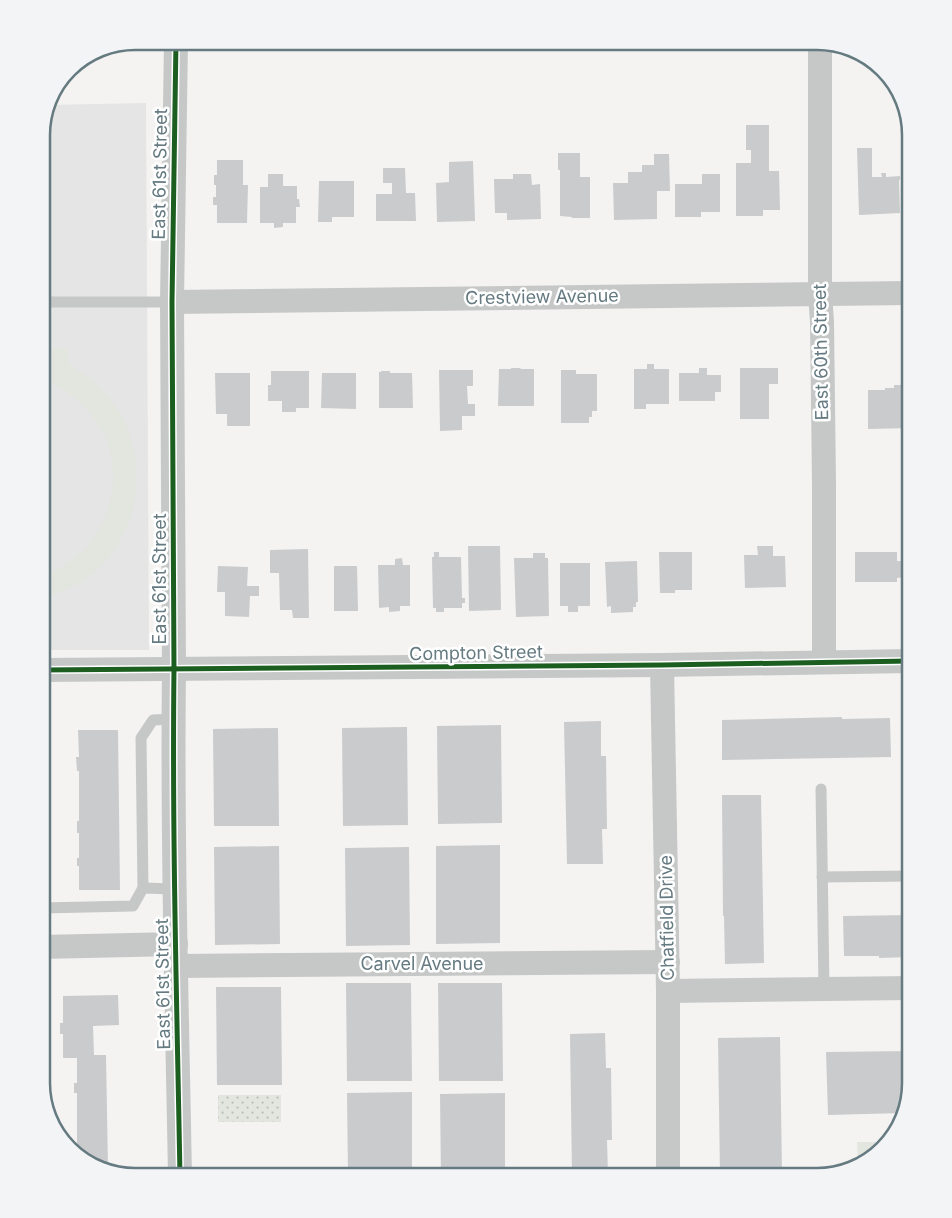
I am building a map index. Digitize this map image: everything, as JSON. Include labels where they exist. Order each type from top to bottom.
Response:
[{"type":"street","name":"East 61st Street","points":[[176,50],[172,302],[174,889],[180,1168]]},
{"type":"street","name":"East 60th Street","points":[[820,50],[820,294],[824,662]]},
{"type":"street","name":"Crestview Avenue","points":[[172,302],[902,293]]},
{"type":"street","name":"Compton Street","points":[[50,670],[902,661]]},
{"type":"street","name":"Chatfield Drive","points":[[662,664],[668,962],[668,1168]]},
{"type":"street","name":"Carvel Avenue","points":[[50,948],[176,955],[668,962]]},
{"type":"street","points":[[668,991],[902,988]]},
{"type":"lane","points":[[50,302],[172,302]]},
{"type":"lane","points":[[50,908],[134,906],[143,888],[141,738],[152,720],[174,719]]},
{"type":"lane","points":[[821,789],[824,989]]},
{"type":"lane","points":[[822,877],[902,876]]},
{"type":"lane","points":[[143,888],[174,889]]},
{"type":"shaded area","points":[[146,103],[149,650],[50,650],[50,130],[56,105]]},
{"type":"shaded area","points":[[50,348],[68,348],[68,363],[66,363],[94,382],[112,401],[123,418],[132,443],[136,469],[136,494],[130,518],[120,540],[106,560],[87,577],[66,590],[50,596],[50,572],[60,568],[76,557],[90,543],[101,527],[108,509],[113,471],[106,438],[94,417],[76,399],[50,383]]},
{"type":"shaded area","points":[[218,1095],[281,1095],[281,1122],[218,1122]]},
{"type":"shaded area","points":[[857,1142],[878,1142],[864,1154],[858,1157]]},
{"type":"building","points":[[746,125],[769,125],[769,171],[779,171],[780,210],[763,210],[763,216],[736,216],[736,163],[751,163],[751,150],[746,150]]},
{"type":"building","points":[[857,148],[872,148],[872,177],[882,177],[881,173],[886,173],[886,177],[900,176],[900,213],[859,215]]},
{"type":"building","points":[[558,153],[580,153],[580,177],[590,177],[590,218],[560,216]]},
{"type":"building","points":[[654,154],[669,154],[670,191],[657,191],[657,219],[614,220],[613,183],[628,183],[628,172],[642,172],[642,165],[654,165]]},
{"type":"building","points":[[217,160],[243,160],[243,185],[248,185],[247,223],[217,223],[217,205],[213,205],[213,197],[216,197],[214,175],[217,175]]},
{"type":"building","points":[[473,161],[475,221],[437,222],[436,183],[449,182],[449,162]]},
{"type":"building","points":[[383,168],[405,168],[406,193],[415,193],[416,221],[376,221],[376,194],[392,194],[392,183],[383,183]]},
{"type":"building","points":[[268,174],[283,174],[283,186],[297,186],[297,199],[299,199],[300,207],[296,207],[296,223],[283,223],[283,227],[274,228],[274,223],[260,223],[260,187],[268,187]]},
{"type":"building","points":[[513,174],[531,174],[532,185],[540,184],[541,219],[507,220],[507,213],[495,213],[494,179],[513,179]]},
{"type":"building","points":[[702,174],[720,174],[720,212],[701,212],[701,217],[675,217],[675,184],[702,184]]},
{"type":"building","points":[[319,181],[354,181],[354,217],[332,217],[332,222],[318,222]]},
{"type":"building","points":[[647,364],[654,364],[654,369],[669,369],[669,404],[646,404],[646,409],[634,409],[634,369],[647,369]]},
{"type":"building","points":[[699,368],[707,368],[707,375],[721,375],[721,392],[715,392],[715,401],[679,401],[679,373],[699,373]]},
{"type":"building","points":[[740,368],[778,368],[778,384],[769,384],[769,419],[740,419]]},
{"type":"building","points":[[499,369],[534,369],[534,406],[498,406]]},
{"type":"building","points":[[439,370],[473,370],[473,386],[467,386],[468,404],[475,404],[475,416],[462,416],[462,430],[440,431]]},
{"type":"building","points":[[561,370],[576,370],[576,374],[597,374],[597,411],[592,411],[589,423],[561,423]]},
{"type":"building","points":[[271,371],[309,371],[309,408],[296,408],[296,412],[282,412],[282,401],[268,401],[268,385],[271,385]]},
{"type":"building","points":[[379,372],[412,373],[413,408],[379,408]]},
{"type":"building","points":[[215,373],[250,373],[250,426],[227,426],[227,414],[216,414]]},
{"type":"building","points":[[322,373],[356,373],[356,409],[321,408]]},
{"type":"building","points":[[894,385],[902,385],[902,428],[868,429],[868,390],[894,388]]},
{"type":"building","points":[[468,546],[500,546],[501,610],[469,611]]},
{"type":"building","points":[[757,546],[773,546],[773,556],[785,556],[786,587],[745,588],[744,555],[758,555]]},
{"type":"building","points":[[308,549],[309,618],[293,618],[292,610],[280,610],[279,573],[270,573],[270,550]]},
{"type":"building","points":[[434,552],[439,552],[439,557],[461,557],[462,598],[465,598],[462,608],[444,608],[444,612],[436,612],[436,608],[433,608],[432,557],[434,557]]},
{"type":"building","points":[[659,552],[692,552],[692,590],[675,590],[675,593],[660,593]]},
{"type":"building","points":[[855,552],[897,552],[897,561],[902,561],[902,577],[897,578],[897,582],[855,582]]},
{"type":"building","points":[[533,553],[545,553],[545,558],[548,558],[549,616],[516,617],[514,558],[533,558]]},
{"type":"building","points":[[402,558],[403,565],[410,565],[410,606],[400,606],[400,611],[389,612],[389,607],[379,608],[378,565],[395,565],[395,559]]},
{"type":"building","points":[[637,561],[638,602],[636,602],[636,607],[633,607],[633,612],[611,613],[611,606],[607,607],[605,562]]},
{"type":"building","points":[[560,563],[590,563],[590,606],[578,606],[578,612],[568,612],[568,606],[560,606]]},
{"type":"building","points":[[218,566],[248,567],[247,586],[259,586],[259,596],[250,596],[249,617],[225,616],[225,592],[217,592]]},
{"type":"building","points":[[334,566],[357,566],[358,611],[334,611]]},
{"type":"building","points":[[842,717],[842,719],[890,718],[891,757],[722,760],[722,720]]},
{"type":"building","points":[[601,721],[601,756],[606,756],[607,829],[602,829],[603,864],[567,864],[564,722]]},
{"type":"building","points":[[501,725],[502,823],[438,824],[437,726]]},
{"type":"building","points":[[407,727],[408,825],[343,826],[342,728]]},
{"type":"building","points":[[278,728],[279,826],[214,826],[213,729]]},
{"type":"building","points":[[78,730],[118,730],[120,890],[79,890],[77,858],[79,858],[79,833],[77,833],[77,821],[79,821],[79,771],[77,771],[76,757],[79,757]]},
{"type":"building","points":[[722,795],[761,795],[764,963],[725,964]]},
{"type":"building","points":[[500,845],[500,943],[436,944],[436,846]]},
{"type":"building","points":[[279,846],[280,944],[215,945],[214,847]]},
{"type":"building","points":[[409,847],[410,945],[346,946],[345,848]]},
{"type":"building","points":[[902,915],[902,957],[844,956],[843,916]]},
{"type":"building","points":[[346,983],[411,983],[412,1081],[347,1081]]},
{"type":"building","points":[[438,983],[502,983],[503,1081],[439,1081]]},
{"type":"building","points":[[216,987],[281,987],[282,1085],[217,1085]]},
{"type":"building","points":[[118,995],[119,1025],[93,1026],[94,1055],[106,1055],[108,1163],[93,1157],[77,1145],[77,1093],[74,1093],[74,1083],[77,1083],[77,1058],[63,1058],[63,1034],[60,1034],[60,1023],[63,1023],[63,996]]},
{"type":"building","points":[[605,1033],[606,1068],[611,1068],[612,1140],[607,1140],[608,1168],[572,1168],[570,1034]]},
{"type":"building","points":[[780,1037],[782,1168],[720,1168],[718,1038]]},
{"type":"building","points":[[902,1051],[902,1083],[897,1113],[828,1115],[826,1052]]},
{"type":"building","points":[[412,1092],[412,1168],[348,1168],[347,1093]]},
{"type":"building","points":[[505,1093],[505,1168],[441,1168],[440,1094]]},
{"type":"cycle path","points":[[176,50],[172,302],[175,923],[180,1168]]},
{"type":"cycle path","points":[[50,670],[902,661]]}]
